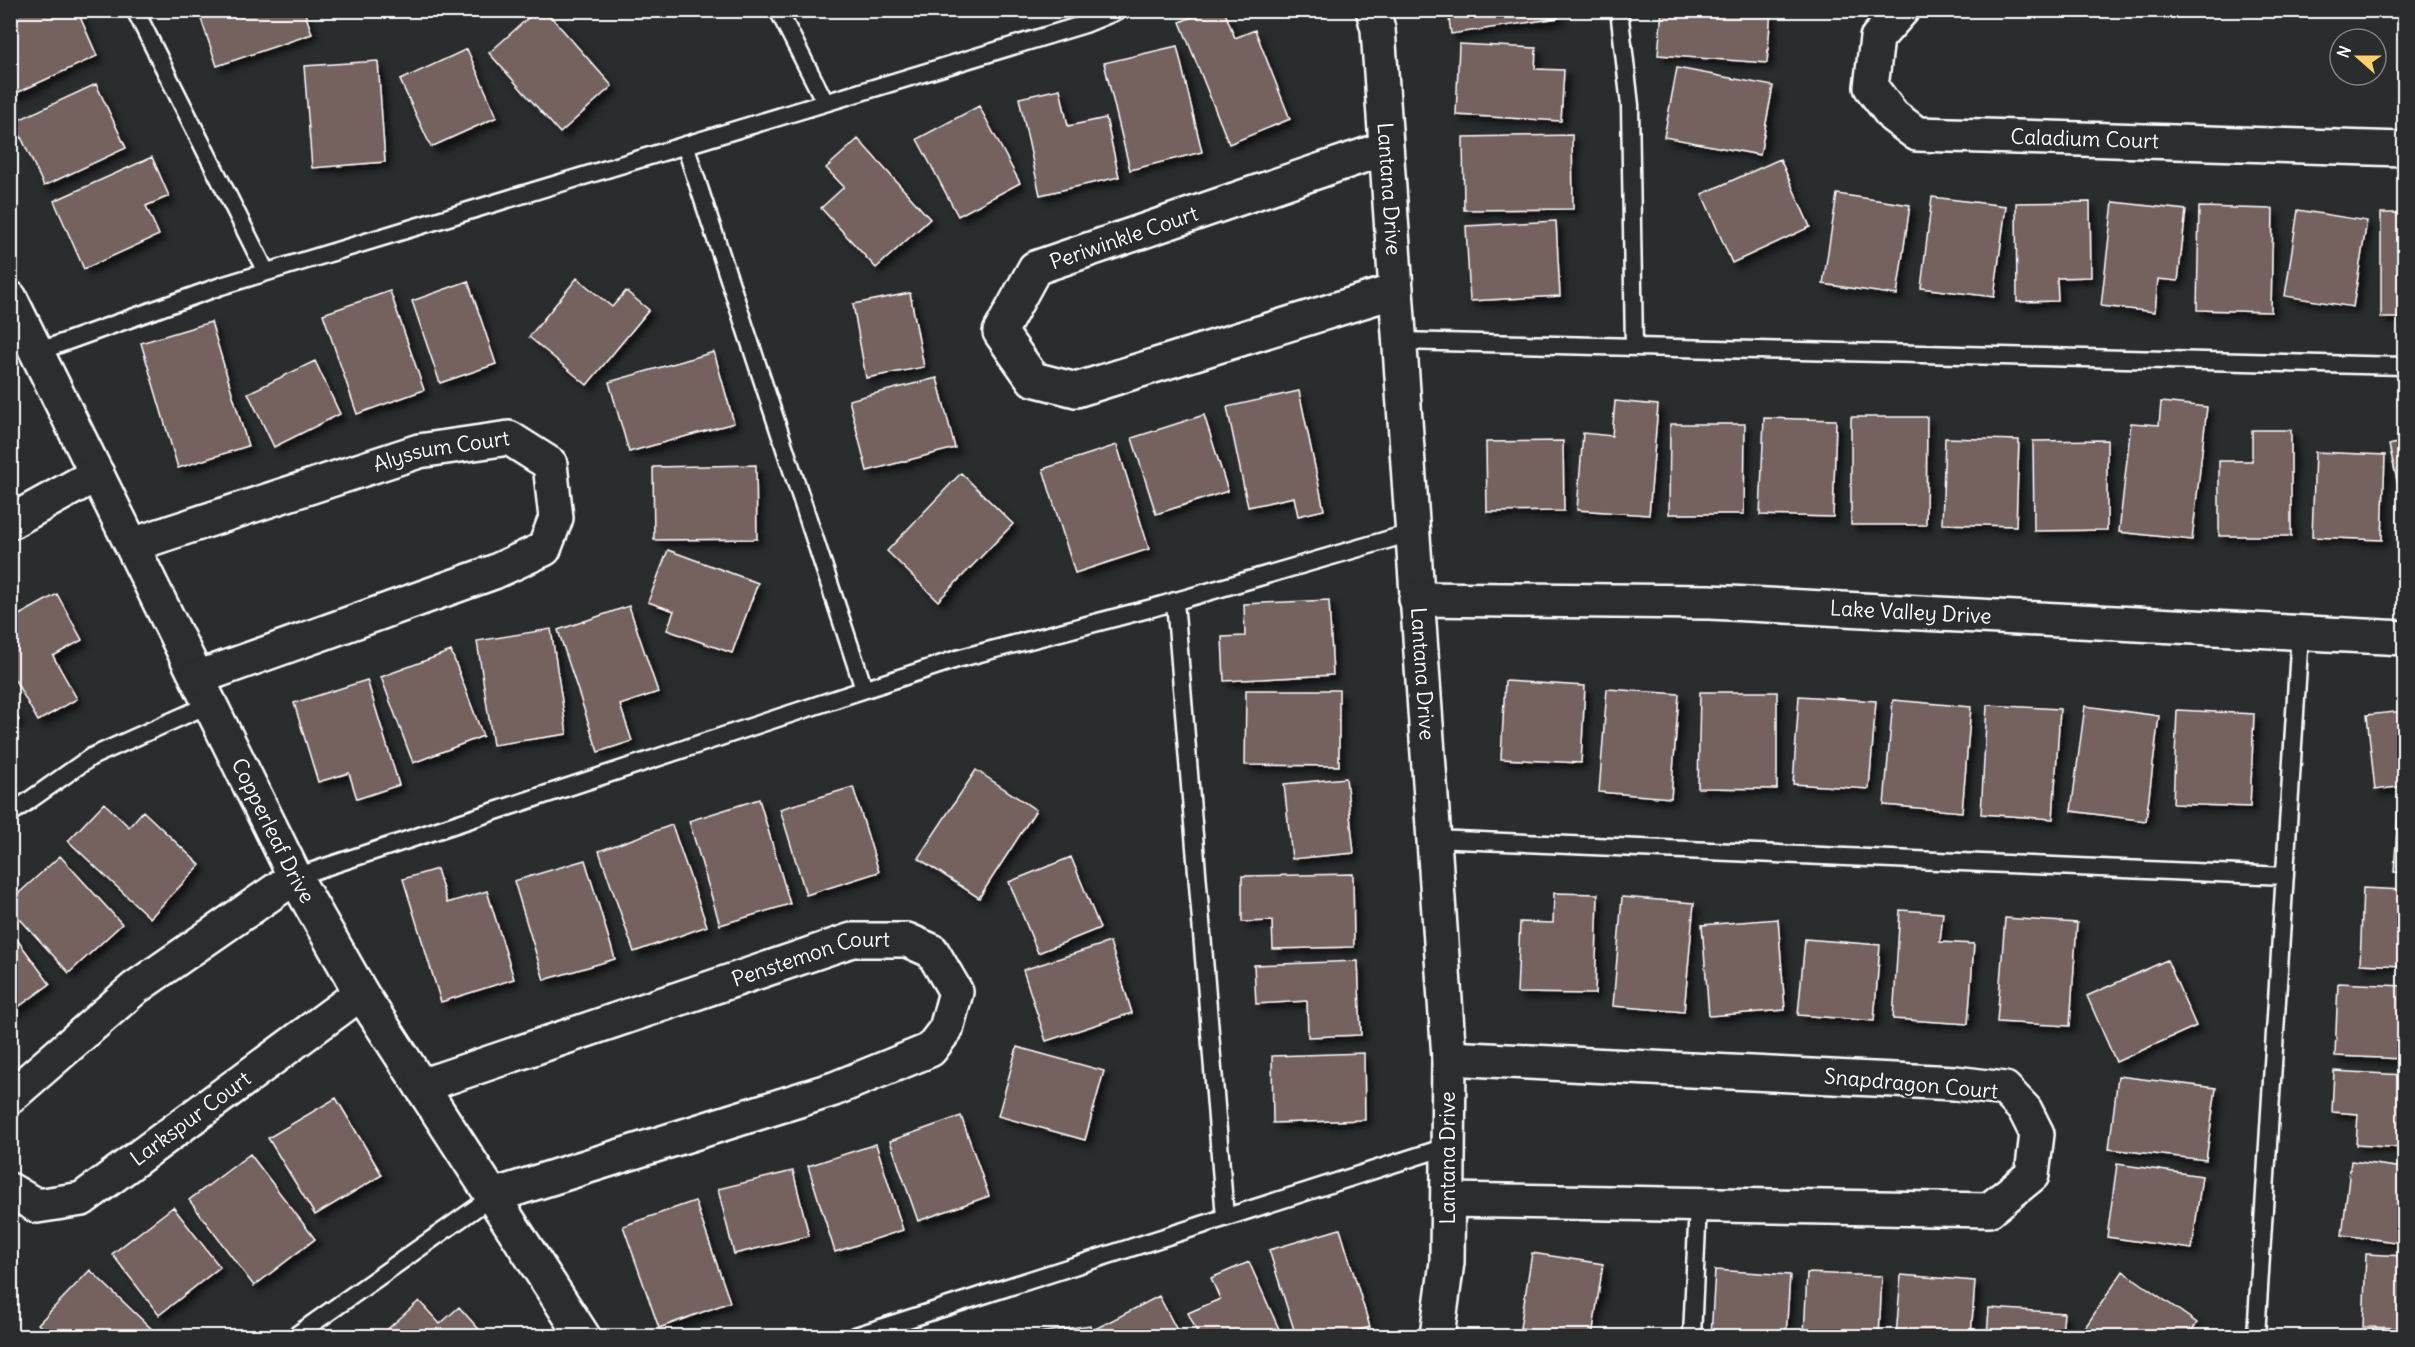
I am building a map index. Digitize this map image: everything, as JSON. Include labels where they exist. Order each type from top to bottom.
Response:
[{"type":"street","name":"Lantana Drive","points":[[1373,10],[1378,28],[1411,533],[1449,1058],[1448,1262],[1437,1336]]},
{"type":"street","name":"Caladium Court","points":[[1902,10],[1877,38],[1871,87],[1893,116],[1917,134],[2404,149]]},
{"type":"street","name":"Periwinkle Court","points":[[1386,148],[1035,268],[1000,332],[1033,379],[1076,390],[1395,291]]},
{"type":"street","name":"Copperleaf Drive","points":[[10,298],[296,877],[361,993],[583,1336]]},
{"type":"street","name":"Alyssum Court","points":[[132,545],[419,451],[509,438],[550,464],[556,518],[544,549],[494,572],[203,691]]},
{"type":"street","points":[[10,522],[97,474]]},
{"type":"street","name":"Lake Valley Drive","points":[[1416,598],[1710,602],[2404,638]]},
{"type":"street","points":[[10,1097],[135,988],[296,877]]},
{"type":"street","name":"Penstemon Court","points":[[422,1086],[852,940],[908,940],[932,951],[956,992],[946,1029],[930,1050],[834,1089],[493,1196]]},
{"type":"street","name":"Larkspur Court","points":[[10,1190],[37,1206],[82,1199],[361,993]]},
{"type":"street","name":"Snapdragon Court","points":[[1449,1058],[1955,1083],[2005,1089],[2025,1110],[2037,1134],[2032,1175],[1989,1210],[1449,1200]]},
{"type":"lane","points":[[135,10],[266,272]]},
{"type":"lane","points":[[778,10],[825,102]]},
{"type":"lane","points":[[37,352],[221,286],[1085,24],[1119,10]]},
{"type":"lane","points":[[1619,10],[1630,105],[1634,347]]},
{"type":"lane","points":[[686,145],[864,689]]},
{"type":"lane","points":[[1399,341],[2404,366]]},
{"type":"lane","points":[[296,877],[957,659],[1175,602],[1411,533]]},
{"type":"lane","points":[[1175,602],[1225,1217]]},
{"type":"lane","points":[[2256,1336],[2300,633]]},
{"type":"lane","points":[[10,814],[91,757],[203,691]]},
{"type":"lane","points":[[1433,839],[2285,876]]},
{"type":"lane","points":[[855,1336],[1449,1146]]},
{"type":"lane","points":[[295,1336],[493,1196]]},
{"type":"lane","points":[[1692,1336],[1698,1204]]},
{"type":"building","points":[[19,10],[77,10],[97,56],[10,96],[10,14]]},
{"type":"building","points":[[198,10],[304,10],[312,34],[217,66]]},
{"type":"building","points":[[537,10],[545,10],[612,86],[560,133],[489,53]]},
{"type":"building","points":[[1208,10],[1224,10],[1235,38],[1255,30],[1290,119],[1229,144],[1180,22]]},
{"type":"building","points":[[1448,10],[1557,10],[1558,18],[1451,34]]},
{"type":"building","points":[[1662,10],[1771,10],[1767,63],[1658,55]]},
{"type":"building","points":[[1459,44],[1536,48],[1535,69],[1564,70],[1561,121],[1456,115]]},
{"type":"building","points":[[1177,46],[1202,152],[1130,170],[1104,63]]},
{"type":"building","points":[[467,49],[497,117],[431,147],[400,80]]},
{"type":"building","points":[[378,61],[385,162],[312,168],[304,66]]},
{"type":"building","points":[[1677,68],[1773,86],[1760,155],[1664,137]]},
{"type":"building","points":[[96,84],[126,148],[44,186],[14,122]]},
{"type":"building","points":[[1060,89],[1068,126],[1106,118],[1119,177],[1040,195],[1019,98]]},
{"type":"building","points":[[979,106],[1020,183],[958,216],[917,139]]},
{"type":"building","points":[[1572,135],[1573,209],[1464,210],[1463,137]]},
{"type":"building","points":[[858,139],[930,219],[876,268],[821,208],[844,187],[826,168]]},
{"type":"building","points":[[152,157],[169,196],[146,206],[159,235],[84,269],[54,201]]},
{"type":"building","points":[[1780,159],[1810,227],[1732,263],[1702,194]]},
{"type":"building","points":[[1837,194],[1910,205],[1897,295],[1823,284]]},
{"type":"building","points":[[1932,197],[2006,206],[1994,297],[1921,288]]},
{"type":"building","points":[[2090,202],[2091,277],[2057,278],[2058,301],[2017,302],[2016,203]]},
{"type":"building","points":[[2113,202],[2186,210],[2178,281],[2158,279],[2155,312],[2101,306]]},
{"type":"building","points":[[2199,207],[2273,209],[2271,312],[2197,310]]},
{"type":"building","points":[[2298,210],[2367,221],[2353,307],[2285,296]]},
{"type":"building","points":[[2381,213],[2404,213],[2404,318],[2381,318]]},
{"type":"building","points":[[1556,221],[1560,296],[1470,301],[1466,226]]},
{"type":"building","points":[[577,278],[612,307],[626,291],[649,310],[587,385],[529,337]]},
{"type":"building","points":[[468,281],[496,364],[440,383],[412,301]]},
{"type":"building","points":[[390,291],[424,390],[357,414],[323,314]]},
{"type":"building","points":[[910,293],[924,367],[866,378],[853,304]]},
{"type":"building","points":[[211,322],[248,446],[178,468],[141,343]]},
{"type":"building","points":[[714,352],[734,423],[629,452],[609,382]]},
{"type":"building","points":[[315,361],[340,414],[274,447],[248,393]]},
{"type":"building","points":[[937,378],[955,448],[867,471],[849,400]]},
{"type":"building","points":[[1299,391],[1324,510],[1298,516],[1294,497],[1248,507],[1227,407]]},
{"type":"building","points":[[1615,401],[1658,405],[1649,515],[1577,510],[1583,433],[1612,436]]},
{"type":"building","points":[[2161,402],[2207,407],[2192,540],[2119,532],[2131,423],[2159,425]]},
{"type":"building","points":[[1204,415],[1228,491],[1156,514],[1132,438]]},
{"type":"building","points":[[1851,417],[1927,417],[1926,525],[1851,525]]},
{"type":"building","points":[[1764,418],[1836,420],[1833,517],[1760,515]]},
{"type":"building","points":[[1670,424],[1745,424],[1744,514],[1669,514]]},
{"type":"building","points":[[2252,430],[2291,430],[2291,536],[2219,536],[2219,461],[2252,461]]},
{"type":"building","points":[[1945,438],[2019,440],[2016,526],[1942,524]]},
{"type":"building","points":[[2107,440],[2107,530],[2034,531],[2033,441]]},
{"type":"building","points":[[1563,441],[1564,511],[1487,512],[1486,442]]},
{"type":"building","points":[[2404,441],[2404,511],[2389,445]]},
{"type":"building","points":[[1117,445],[1149,549],[1075,573],[1043,469]]},
{"type":"building","points":[[2315,452],[2385,455],[2382,540],[2312,537]]},
{"type":"building","points":[[756,465],[757,539],[654,540],[653,467]]},
{"type":"building","points":[[961,473],[1013,524],[938,601],[887,551]]},
{"type":"building","points":[[668,550],[758,583],[732,653],[667,630],[674,611],[648,602]]},
{"type":"building","points":[[57,594],[82,640],[53,656],[77,699],[38,721],[10,671],[10,620]]},
{"type":"building","points":[[1329,600],[1333,675],[1224,681],[1222,637],[1245,636],[1244,604]]},
{"type":"building","points":[[629,606],[658,692],[620,705],[632,741],[598,752],[558,630]]},
{"type":"building","points":[[551,629],[567,734],[493,745],[477,641]]},
{"type":"building","points":[[451,651],[483,736],[413,763],[381,677]]},
{"type":"building","points":[[367,680],[399,785],[357,799],[349,773],[318,782],[294,703]]},
{"type":"building","points":[[1505,681],[1585,686],[1581,763],[1501,759]]},
{"type":"building","points":[[1607,689],[1679,694],[1671,798],[1599,792]]},
{"type":"building","points":[[1246,690],[1339,690],[1339,766],[1245,765]]},
{"type":"building","points":[[1700,692],[1777,692],[1777,789],[1698,788]]},
{"type":"building","points":[[1799,696],[1876,701],[1869,789],[1793,784]]},
{"type":"building","points":[[1893,700],[1971,707],[1962,812],[1884,805]]},
{"type":"building","points":[[10,705],[19,720],[10,725]]},
{"type":"building","points":[[1987,705],[2060,709],[2053,819],[1981,814]]},
{"type":"building","points":[[2085,706],[2159,716],[2146,821],[2071,811]]},
{"type":"building","points":[[2177,710],[2254,714],[2250,807],[2173,804]]},
{"type":"building","points":[[2404,711],[2404,786],[2375,790],[2367,715]]},
{"type":"building","points":[[976,770],[1036,810],[979,898],[918,858]]},
{"type":"building","points":[[1346,778],[1354,853],[1292,859],[1284,784]]},
{"type":"building","points":[[853,787],[879,872],[806,895],[780,809]]},
{"type":"building","points":[[2399,798],[2404,799],[2404,873],[2394,872]]},
{"type":"building","points":[[759,799],[790,904],[720,925],[689,821]]},
{"type":"building","points":[[104,803],[129,827],[143,811],[200,865],[150,918],[68,841]]},
{"type":"building","points":[[672,825],[707,926],[634,952],[599,851]]},
{"type":"building","points":[[60,856],[122,924],[69,973],[10,908],[10,901]]},
{"type":"building","points":[[1071,857],[1100,928],[1038,953],[1009,882]]},
{"type":"building","points":[[585,860],[615,959],[544,980],[514,881]]},
{"type":"building","points":[[437,869],[447,903],[487,891],[514,979],[441,1002],[403,879]]},
{"type":"building","points":[[1353,874],[1354,947],[1273,949],[1272,921],[1242,922],[1242,876]]},
{"type":"building","points":[[2363,888],[2404,890],[2404,966],[2360,964]]},
{"type":"building","points":[[1554,893],[1598,894],[1595,994],[1517,993],[1520,922],[1553,923]]},
{"type":"building","points":[[1622,897],[1694,903],[1684,1012],[1613,1006]]},
{"type":"building","points":[[1900,910],[1943,913],[1940,942],[1974,944],[1968,1024],[1893,1019]]},
{"type":"building","points":[[2005,918],[2077,923],[2070,1026],[1997,1022]]},
{"type":"building","points":[[1778,919],[1785,1010],[1709,1016],[1702,925]]},
{"type":"building","points":[[10,930],[50,984],[10,1013]]},
{"type":"building","points":[[1805,939],[1880,945],[1874,1021],[1798,1015]]},
{"type":"building","points":[[1110,942],[1132,1013],[1046,1041],[1023,970]]},
{"type":"building","points":[[2167,960],[2196,1026],[2116,1062],[2087,996]]},
{"type":"building","points":[[1358,961],[1361,1035],[1308,1037],[1307,1001],[1256,1004],[1254,965]]},
{"type":"building","points":[[2338,983],[2404,986],[2404,1059],[2335,1056]]},
{"type":"building","points":[[1017,1047],[1104,1071],[1085,1140],[998,1116]]},
{"type":"building","points":[[1364,1053],[1365,1120],[1273,1123],[1272,1056]]},
{"type":"building","points":[[2334,1071],[2404,1075],[2404,1148],[2356,1145],[2358,1114],[2332,1112]]},
{"type":"building","points":[[2118,1076],[2216,1088],[2206,1160],[2109,1149]]},
{"type":"building","points":[[336,1098],[382,1175],[315,1215],[268,1138]]},
{"type":"building","points":[[961,1116],[989,1196],[918,1221],[890,1141]]},
{"type":"building","points":[[876,1144],[903,1230],[835,1252],[808,1166]]},
{"type":"building","points":[[250,1154],[315,1239],[254,1286],[189,1200]]},
{"type":"building","points":[[2351,1161],[2404,1168],[2404,1243],[2342,1235]]},
{"type":"building","points":[[2117,1164],[2202,1176],[2192,1249],[2107,1237]]},
{"type":"building","points":[[793,1171],[809,1236],[734,1254],[718,1189]]},
{"type":"building","points":[[695,1201],[730,1302],[659,1328],[623,1226]]},
{"type":"building","points":[[173,1207],[220,1267],[159,1315],[112,1254]]},
{"type":"building","points":[[1340,1229],[1370,1327],[1338,1336],[1296,1336],[1269,1250]]},
{"type":"building","points":[[1532,1253],[1603,1264],[1592,1336],[1570,1336],[1520,1328]]},
{"type":"building","points":[[2366,1254],[2404,1256],[2404,1328],[2363,1327]]},
{"type":"building","points":[[1249,1262],[1282,1336],[1199,1336],[1188,1313],[1220,1299],[1211,1278]]},
{"type":"building","points":[[90,1270],[159,1336],[51,1336],[38,1324]]},
{"type":"building","points":[[1715,1270],[1790,1275],[1786,1336],[1711,1336]]},
{"type":"building","points":[[2123,1271],[2197,1323],[2188,1336],[2080,1335]]},
{"type":"building","points":[[1807,1273],[1882,1276],[1879,1336],[1804,1336]]},
{"type":"building","points":[[1901,1275],[1975,1281],[1971,1336],[1896,1336]]},
{"type":"building","points":[[1159,1296],[1180,1336],[1099,1336],[1095,1329]]},
{"type":"building","points":[[419,1301],[440,1324],[459,1307],[485,1336],[381,1335]]},
{"type":"building","points":[[1989,1308],[2064,1313],[2062,1336],[1987,1336]]},
{"type":"building","points":[[1090,1325],[1092,1336],[1018,1336]]}]
